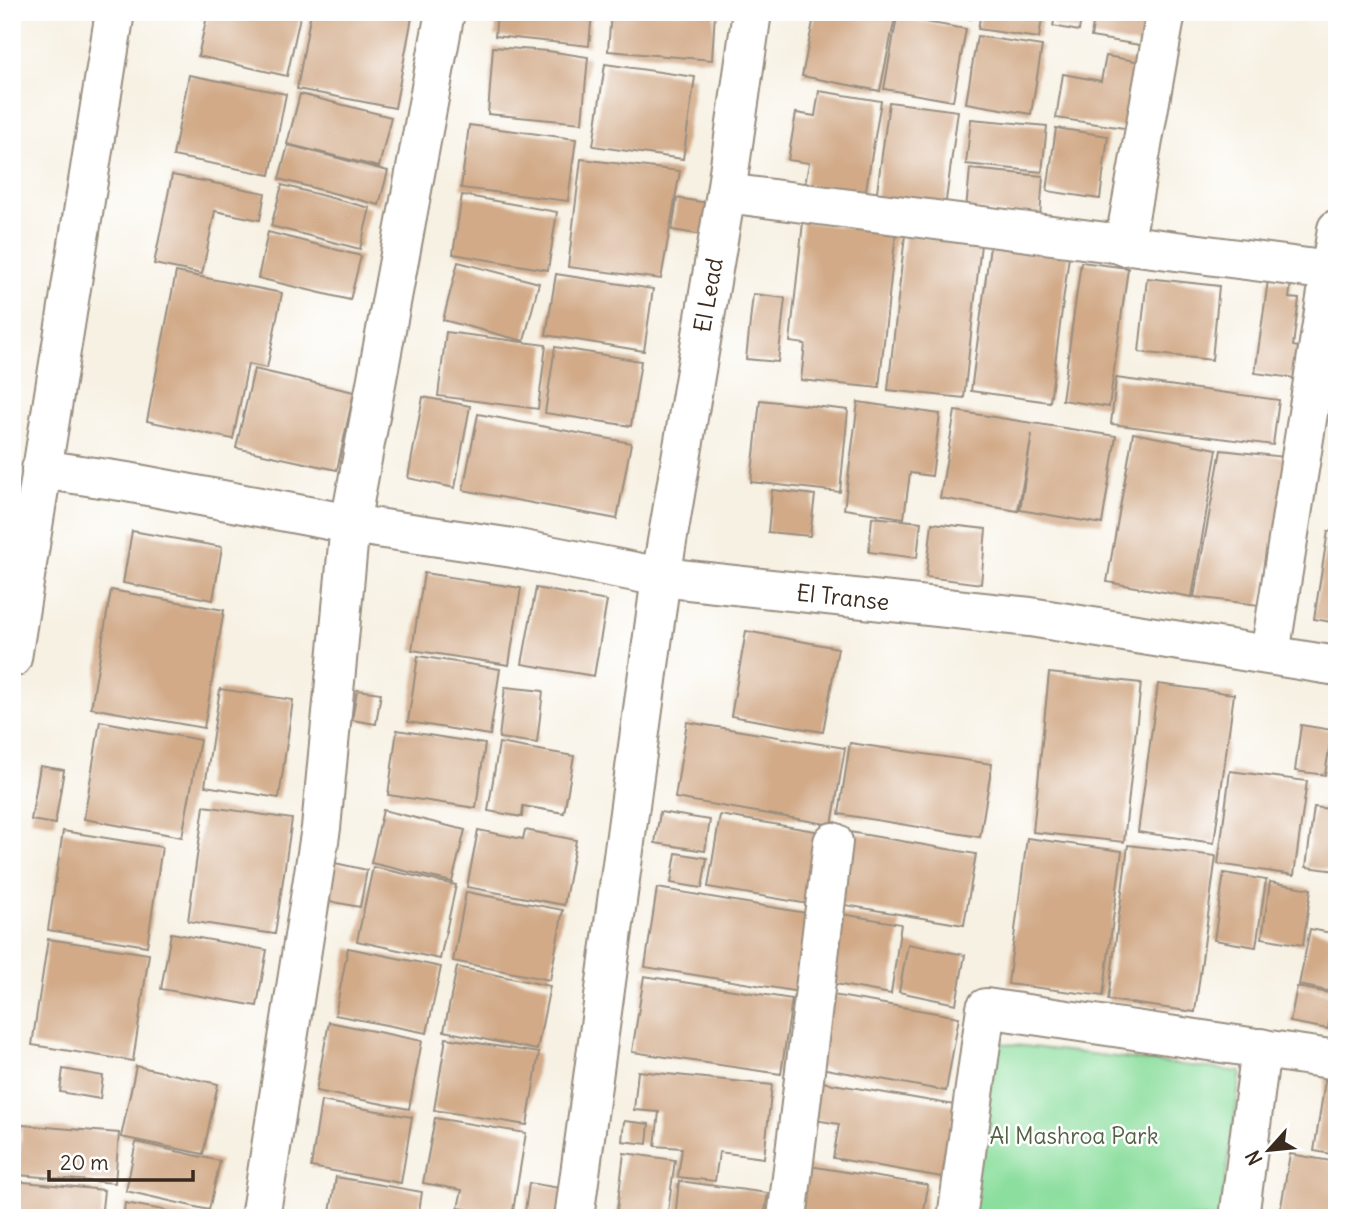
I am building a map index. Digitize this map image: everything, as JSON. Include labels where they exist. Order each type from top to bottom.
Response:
[{"type":"street","points":[[12,658],[115,12]]},
{"type":"street","points":[[260,1218],[321,828],[350,524],[445,12]]},
{"type":"street","name":"El Lead","points":[[573,1218],[661,577],[726,192],[752,12]]},
{"type":"street","points":[[1124,246],[1166,12]]},
{"type":"street","points":[[726,192],[1331,271]]},
{"type":"street","points":[[1270,654],[1337,229]]},
{"type":"street","name":"El Transe","points":[[41,469],[127,482],[350,524],[513,548],[661,577],[1030,617],[1337,666]]},
{"type":"street","points":[[787,1218],[833,842]]},
{"type":"street","points":[[957,1218],[986,1008],[1337,1060]]},
{"type":"street","points":[[1239,1218],[1261,1048]]},
{"type":"green space","name":"Al Mashroa Park","points":[[991,1042],[1241,1072],[1220,1218],[968,1218]]},
{"type":"building","points":[[208,12],[301,12],[287,76],[198,56]]},
{"type":"building","points":[[311,12],[413,12],[395,108],[297,89]]},
{"type":"building","points":[[497,12],[592,12],[589,46],[495,36]]},
{"type":"building","points":[[611,12],[715,12],[712,60],[608,51]]},
{"type":"building","points":[[815,12],[869,12],[895,17],[880,91],[802,76]]},
{"type":"building","points":[[939,12],[973,12],[971,19]]},
{"type":"building","points":[[981,12],[1043,12],[1039,38],[978,29]]},
{"type":"building","points":[[1056,12],[1082,12],[1079,31],[1053,26]]},
{"type":"building","points":[[1095,12],[1157,12],[1152,47],[1091,37]]},
{"type":"building","points":[[897,17],[966,29],[953,101],[884,89]]},
{"type":"building","points":[[977,36],[1042,46],[1031,114],[966,103]]},
{"type":"building","points":[[493,47],[588,57],[582,123],[488,114]]},
{"type":"building","points":[[1106,56],[1142,62],[1131,129],[1056,118],[1063,74],[1101,81]]},
{"type":"building","points":[[605,64],[695,77],[683,159],[593,146]]},
{"type":"building","points":[[189,75],[286,94],[270,175],[173,156]]},
{"type":"building","points":[[819,91],[881,101],[865,195],[805,185],[809,163],[788,160],[796,113],[815,116]]},
{"type":"building","points":[[300,94],[391,117],[379,167],[287,144]]},
{"type":"building","points":[[889,102],[958,111],[945,208],[876,199]]},
{"type":"building","points":[[971,119],[1047,126],[1042,172],[966,164]]},
{"type":"building","points":[[469,125],[576,139],[568,201],[461,188]]},
{"type":"building","points":[[1056,128],[1108,136],[1100,199],[1047,191]]},
{"type":"building","points":[[288,145],[388,171],[379,205],[279,179]]},
{"type":"building","points":[[581,159],[680,171],[661,279],[568,267]]},
{"type":"building","points":[[970,169],[1043,176],[1040,217],[966,209]]},
{"type":"building","points":[[172,175],[265,193],[260,220],[215,211],[202,274],[154,264]]},
{"type":"building","points":[[282,185],[370,208],[360,249],[271,226]]},
{"type":"building","points":[[462,195],[557,212],[548,270],[453,254]]},
{"type":"building","points":[[677,198],[714,204],[709,236],[672,230]]},
{"type":"building","points":[[803,222],[896,232],[879,388],[801,380],[805,344],[790,342]]},
{"type":"building","points":[[268,232],[361,256],[350,300],[258,278]]},
{"type":"building","points":[[905,235],[981,244],[964,398],[888,390]]},
{"type":"building","points":[[990,246],[1069,256],[1050,402],[971,391]]},
{"type":"building","points":[[458,262],[539,283],[524,341],[443,320]]},
{"type":"building","points":[[1081,262],[1128,268],[1109,407],[1062,400]]},
{"type":"building","points":[[176,272],[282,293],[267,368],[248,364],[233,439],[147,421]]},
{"type":"building","points":[[556,274],[653,289],[644,351],[546,335]]},
{"type":"building","points":[[1147,278],[1219,286],[1212,360],[1139,352]]},
{"type":"building","points":[[1268,280],[1291,283],[1289,298],[1299,299],[1293,346],[1298,347],[1294,378],[1255,373]]},
{"type":"building","points":[[753,294],[785,298],[778,362],[746,359]]},
{"type":"building","points":[[446,332],[546,345],[538,409],[438,396]]},
{"type":"building","points":[[555,347],[641,361],[631,426],[545,413]]},
{"type":"building","points":[[254,369],[354,392],[337,470],[236,448]]},
{"type":"building","points":[[1116,378],[1279,400],[1273,445],[1111,424]]},
{"type":"building","points":[[423,397],[470,406],[455,488],[408,478]]},
{"type":"building","points":[[760,400],[848,410],[840,492],[751,482]]},
{"type":"building","points":[[858,402],[940,414],[932,476],[910,473],[904,518],[844,509]]},
{"type":"building","points":[[955,411],[1116,436],[1102,524],[1020,510],[1032,434],[1018,511],[940,498]]},
{"type":"building","points":[[478,414],[631,443],[617,519],[463,490]]},
{"type":"building","points":[[1133,433],[1217,449],[1192,597],[1107,582]]},
{"type":"building","points":[[1221,450],[1294,458],[1259,605],[1194,597]]},
{"type":"building","points":[[772,490],[815,495],[810,536],[768,532]]},
{"type":"building","points":[[872,517],[921,522],[917,558],[869,552]]},
{"type":"building","points":[[932,523],[986,529],[981,584],[926,577]]},
{"type":"building","points":[[132,531],[222,547],[213,600],[123,583]]},
{"type":"building","points":[[1328,531],[1337,533],[1337,623],[1314,619]]},
{"type":"building","points":[[424,573],[521,588],[509,665],[412,650]]},
{"type":"building","points":[[536,588],[607,601],[594,676],[522,664]]},
{"type":"building","points":[[111,590],[224,610],[204,728],[91,708]]},
{"type":"building","points":[[746,631],[838,648],[823,732],[731,716]]},
{"type":"building","points":[[418,656],[500,669],[490,735],[408,722]]},
{"type":"building","points":[[1049,673],[1141,683],[1124,842],[1033,832]]},
{"type":"building","points":[[1158,684],[1234,694],[1214,843],[1138,832]]},
{"type":"building","points":[[505,687],[543,691],[537,743],[499,738]]},
{"type":"building","points":[[220,689],[293,700],[279,798],[205,786]]},
{"type":"building","points":[[357,690],[381,693],[376,724],[352,720]]},
{"type":"building","points":[[100,721],[200,740],[182,837],[84,819]]},
{"type":"building","points":[[687,722],[845,748],[832,825],[675,798]]},
{"type":"building","points":[[1301,725],[1332,730],[1325,775],[1295,771]]},
{"type":"building","points":[[397,730],[485,744],[476,808],[388,795]]},
{"type":"building","points":[[499,743],[574,756],[564,813],[523,806],[522,817],[488,811]]},
{"type":"building","points":[[850,743],[992,764],[980,837],[839,814]]},
{"type":"building","points":[[40,766],[64,770],[55,824],[31,820]]},
{"type":"building","points":[[1230,771],[1307,781],[1294,875],[1218,864]]},
{"type":"building","points":[[204,806],[292,819],[275,934],[188,921]]},
{"type":"building","points":[[1314,807],[1337,810],[1337,871],[1306,867]]},
{"type":"building","points":[[383,810],[465,830],[452,882],[371,863]]},
{"type":"building","points":[[660,812],[710,820],[705,851],[655,843]]},
{"type":"building","points":[[720,815],[821,832],[809,904],[708,887]]},
{"type":"building","points":[[478,830],[523,839],[525,830],[576,840],[564,905],[467,887]]},
{"type":"building","points":[[63,831],[162,847],[147,946],[48,930]]},
{"type":"building","points":[[844,831],[976,854],[964,925],[833,903]]},
{"type":"building","points":[[1027,838],[1122,851],[1103,996],[1008,984]]},
{"type":"building","points":[[1128,845],[1216,856],[1195,1012],[1108,1000]]},
{"type":"building","points":[[676,853],[707,858],[702,888],[671,883]]},
{"type":"building","points":[[335,863],[367,870],[360,907],[328,901]]},
{"type":"building","points":[[373,867],[456,885],[440,959],[357,941]]},
{"type":"building","points":[[1224,873],[1266,880],[1256,947],[1214,940]]},
{"type":"building","points":[[1270,882],[1311,889],[1303,945],[1262,938]]},
{"type":"building","points":[[657,888],[812,914],[800,992],[645,967]]},
{"type":"building","points":[[466,892],[563,910],[550,980],[453,961]]},
{"type":"building","points":[[836,913],[901,924],[891,994],[824,982]]},
{"type":"building","points":[[1310,929],[1337,934],[1337,993],[1299,985]]},
{"type":"building","points":[[171,933],[267,950],[257,1006],[161,989]]},
{"type":"building","points":[[48,939],[149,954],[133,1061],[32,1045]]},
{"type":"building","points":[[908,944],[965,955],[956,1004],[899,992]]},
{"type":"building","points":[[348,948],[441,967],[427,1033],[335,1015]]},
{"type":"building","points":[[457,967],[550,986],[537,1050],[444,1031]]},
{"type":"building","points":[[644,976],[792,999],[781,1074],[632,1052]]},
{"type":"building","points":[[1297,987],[1334,994],[1328,1029],[1290,1022]]},
{"type":"building","points":[[827,994],[959,1017],[946,1091],[815,1067]]},
{"type":"building","points":[[329,1022],[422,1041],[409,1109],[316,1091]]},
{"type":"building","points":[[446,1038],[539,1053],[527,1125],[434,1110]]},
{"type":"building","points":[[136,1066],[218,1084],[203,1154],[121,1137]]},
{"type":"building","points":[[1327,1068],[1337,1069],[1337,1155],[1314,1151]]},
{"type":"building","points":[[63,1069],[103,1076],[100,1099],[60,1092]]},
{"type":"building","points":[[638,1071],[772,1085],[764,1158],[719,1152],[715,1181],[678,1177],[682,1148],[655,1146],[659,1112],[634,1110]]},
{"type":"building","points":[[810,1080],[955,1105],[942,1177],[833,1158],[839,1124],[803,1118]]},
{"type":"building","points":[[321,1101],[412,1117],[401,1183],[311,1167]]},
{"type":"building","points":[[435,1118],[526,1133],[512,1217],[458,1208],[462,1190],[423,1183]]},
{"type":"building","points":[[624,1121],[649,1124],[647,1144],[622,1141]]},
{"type":"building","points":[[22,1125],[119,1133],[115,1183],[18,1175]]},
{"type":"building","points":[[136,1142],[220,1161],[209,1210],[126,1191]]},
{"type":"building","points":[[624,1153],[675,1160],[667,1218],[616,1218]]},
{"type":"building","points":[[1290,1154],[1337,1162],[1337,1218],[1279,1218]]},
{"type":"building","points":[[803,1165],[928,1185],[923,1218],[794,1218]]},
{"type":"building","points":[[336,1177],[422,1192],[418,1218],[329,1218]]},
{"type":"building","points":[[14,1181],[104,1190],[101,1218],[12,1218]]},
{"type":"building","points":[[679,1181],[768,1193],[764,1218],[675,1218]]},
{"type":"building","points":[[529,1183],[566,1189],[561,1218],[524,1218]]},
{"type":"building","points":[[125,1203],[196,1216],[196,1218],[123,1218]]}]
